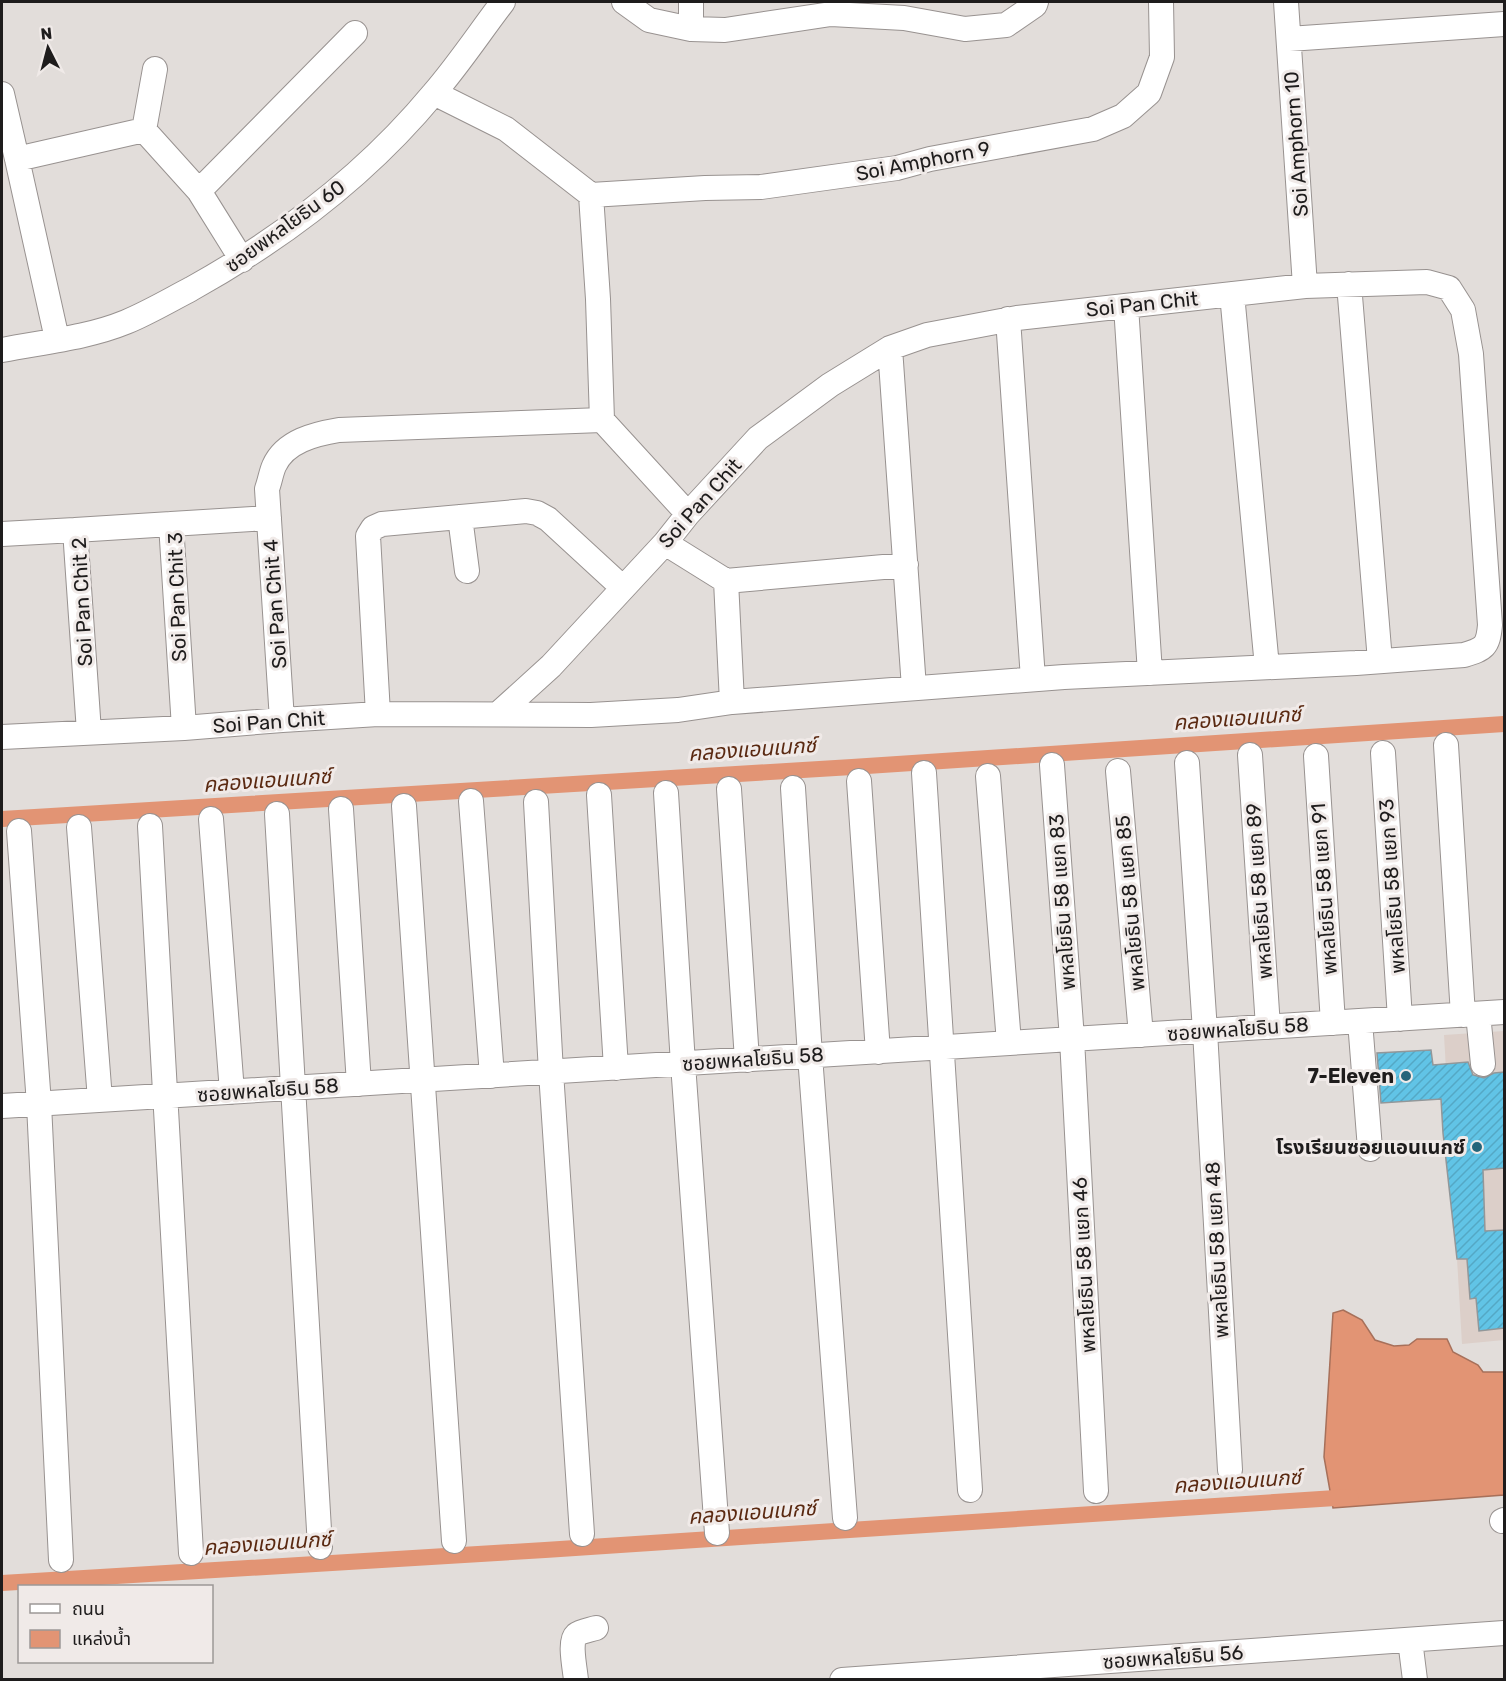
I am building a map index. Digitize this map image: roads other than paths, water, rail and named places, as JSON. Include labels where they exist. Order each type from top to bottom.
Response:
[{"type":"street","name":"ซอยพหลโยธิน 60","points":[[2,350],[96,332],[125,322],[242,260],[310,213],[364,166],[434,93],[503,2]]},
{"type":"street","points":[[624,2],[649,20],[692,29],[725,30],[831,14],[904,18],[965,29],[1006,24],[1035,5],[1036,2]]},
{"type":"street","points":[[691,2],[692,29]]},
{"type":"street","name":"Soi Amphorn 9","points":[[591,195],[761,187],[897,168],[930,159],[1093,129],[1123,116],[1149,93],[1162,57],[1161,2]]},
{"type":"street","name":"Soi Amphorn 10","points":[[1286,2],[1305,286]]},
{"type":"street","points":[[1289,39],[1504,24]]},
{"type":"street","points":[[199,191],[355,33]]},
{"type":"street","points":[[144,130],[155,69]]},
{"type":"street","points":[[434,93],[506,129],[591,195],[598,299],[602,420],[688,514]]},
{"type":"street","points":[[2,94],[57,339]]},
{"type":"street","points":[[144,130],[199,191],[242,260]]},
{"type":"street","points":[[17,159],[144,130]]},
{"type":"street","name":"Soi Pan Chit","points":[[2,737],[184,728],[378,714],[498,714],[551,666],[758,438],[830,385],[890,348],[927,335],[1008,320],[1305,286],[1427,282],[1449,288],[1463,310],[1471,354],[1490,625],[1489,641],[1481,650],[1464,655],[1380,661]]},
{"type":"street","points":[[498,714],[591,715],[678,710],[732,702],[1033,679],[1380,661],[1349,284]]},
{"type":"street","points":[[1232,294],[1267,667]]},
{"type":"street","points":[[1126,306],[1150,673]]},
{"type":"street","points":[[1008,320],[1033,679]]},
{"type":"street","points":[[890,348],[914,688]]},
{"type":"street","name":"Soi Pan Chit 4","points":[[282,720],[267,489],[275,464],[290,447],[313,435],[339,430],[602,420]]},
{"type":"street","points":[[378,714],[368,536],[373,528],[382,524],[537,513],[548,519],[623,588]]},
{"type":"street","points":[[460,517],[466,572]]},
{"type":"street","name":"Soi Pan Chit 3","points":[[184,728],[171,524],[269,518]]},
{"type":"street","name":"Soi Pan Chit 2","points":[[90,732],[75,530],[171,524]]},
{"type":"street","points":[[2,534],[75,530]]},
{"type":"street","points":[[665,543],[726,581],[906,565]]},
{"type":"street","points":[[726,581],[732,702]]},
{"type":"street","points":[[1446,745],[1471,1014],[1483,1065]]},
{"type":"street","name":"พหลโยธิน 58 แยก 93","points":[[1383,753],[1400,1019]]},
{"type":"street","name":"พหลโยธิน 58 แยก 89","points":[[1250,755],[1268,1027]]},
{"type":"street","name":"พหลโยธิน 58 แยก 91","points":[[1316,756],[1333,1023]]},
{"type":"street","name":"พหลโยธิน 58 แยก 48","points":[[1187,763],[1230,1470]]},
{"type":"street","name":"พหลโยธิน 58 แยก 83","points":[[1052,765],[1072,1040]]},
{"type":"street","name":"พหลโยธิน 58 แยก 85","points":[[1119,771],[1141,1035]]},
{"type":"street","points":[[924,772],[970,1490]]},
{"type":"street","points":[[988,776],[1008,1043]]},
{"type":"street","points":[[859,782],[878,1052]]},
{"type":"street","points":[[793,788],[810,1056],[845,1518]]},
{"type":"street","points":[[729,789],[747,1060]]},
{"type":"street","points":[[666,793],[717,1533]]},
{"type":"street","points":[[599,795],[616,1068]]},
{"type":"street","points":[[471,801],[492,1076]]},
{"type":"street","points":[[536,802],[551,1072],[582,1534]]},
{"type":"street","points":[[404,806],[454,1541]]},
{"type":"street","points":[[341,809],[359,1084]]},
{"type":"street","points":[[277,814],[320,1547]]},
{"type":"street","points":[[211,819],[232,1092]]},
{"type":"street","points":[[150,826],[191,1553]]},
{"type":"street","points":[[79,827],[100,1100]]},
{"type":"street","points":[[20,831],[39,1104],[61,1560]]},
{"type":"street","name":"ซอยพหลโยธิน 58","points":[[2,1106],[1504,1012]]},
{"type":"street","points":[[1360,1021],[1370,1149]]},
{"type":"street","name":"พหลโยธิน 58 แยก 46","points":[[1072,1040],[1096,1491]]},
{"type":"street","points":[[576,1680],[572,1643],[574,1637],[578,1633],[596,1628]]},
{"type":"street","name":"ซอยพหลโยธิน 56","points":[[842,1680],[1504,1633]]},
{"type":"street","points":[[1410,1640],[1415,1680]]},
{"type":"water","points":[[1343,1310],[1362,1320],[1375,1340],[1394,1346],[1409,1345],[1417,1339],[1447,1339],[1453,1352],[1478,1365],[1483,1372],[1504,1372],[1504,1495],[1333,1508],[1324,1457],[1333,1313]]},
{"type":"waterway","name":"คลองแอนเนกซ์","points":[[2,819],[1504,724]]},
{"type":"waterway","name":"คลองแอนเนกซ์","points":[[2,1583],[1351,1497]]},
{"type":"place","name":"7-Eleven","points":[[1406,1076]]},
{"type":"place","name":"โรงเรียนซอยแอนเนกซ์","points":[[1477,1147]]}]
